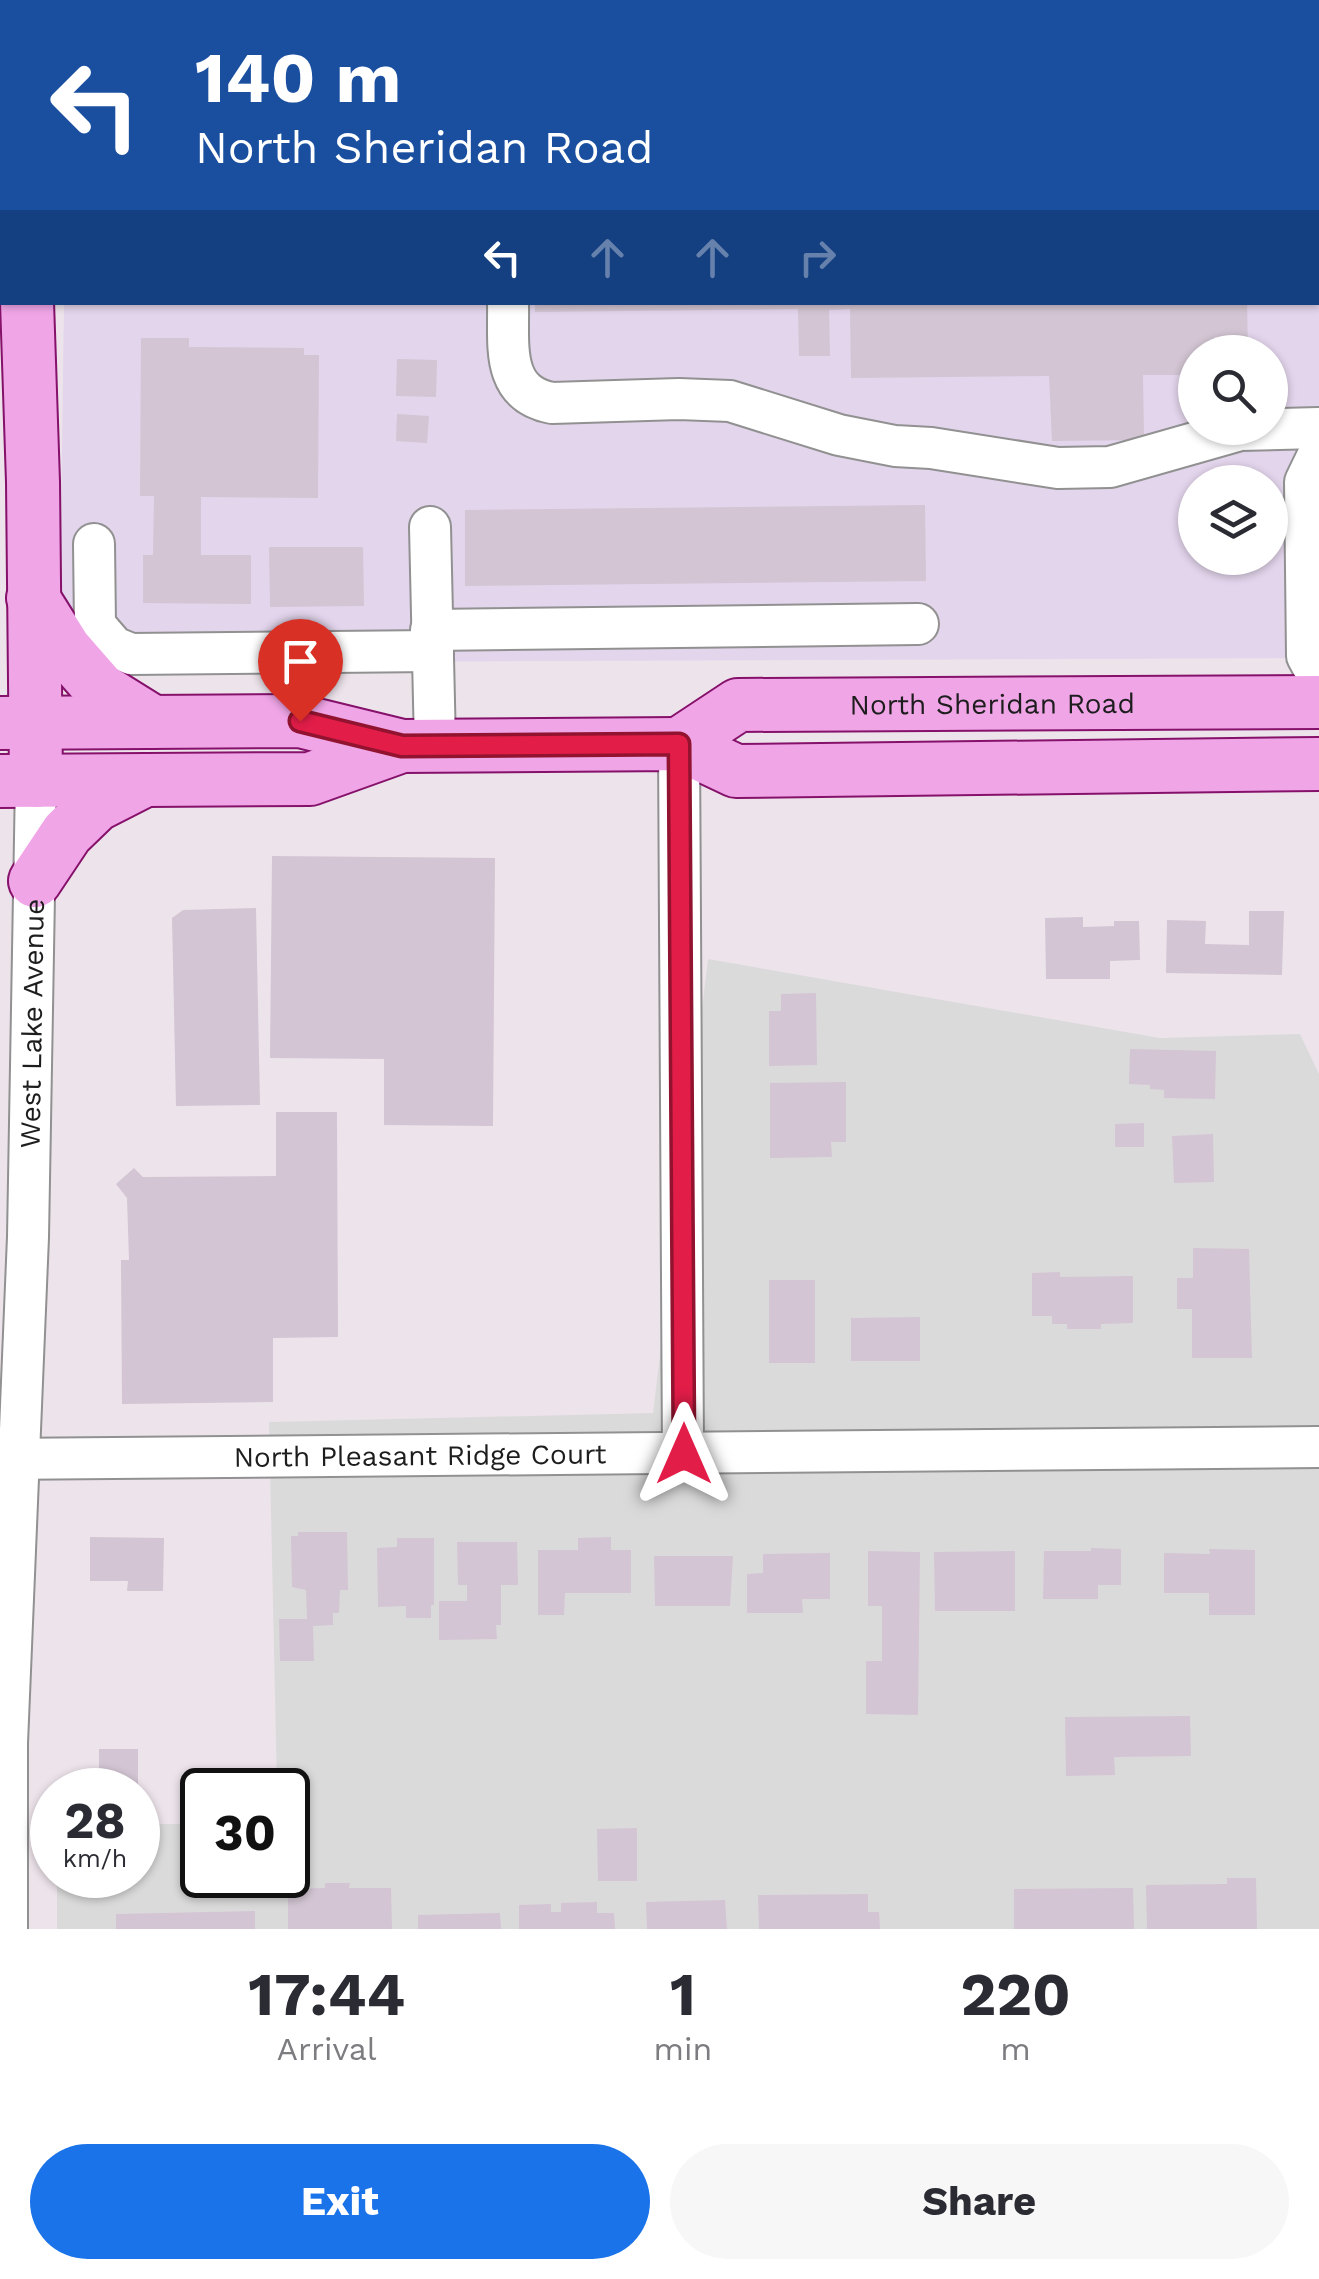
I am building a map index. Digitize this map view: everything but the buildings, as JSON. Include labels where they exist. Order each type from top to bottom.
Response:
[{"type":"main road","name":"West Lake Avenue","points":[[18,781],[18,723],[34,598],[27,305]]},
{"type":"main road","points":[[34,598],[65,649],[100,689],[153,722]]},
{"type":"main road","name":"North Sheridan Road","points":[[679,744],[738,705],[1319,702]]},
{"type":"main road","points":[[1174,765],[1205,745],[1231,735],[1280,732],[1319,713]]},
{"type":"main road","points":[[18,723],[300,721],[418,746],[679,744],[736,771],[1319,764]]},
{"type":"main road","points":[[18,781],[310,779],[418,746]]},
{"type":"main road","points":[[35,881],[67,833],[96,804],[145,780]]},
{"type":"street","points":[[508,305],[509,366],[533,400],[552,403],[679,398],[730,402],[839,435],[1058,468],[1110,467],[1240,430],[1319,428]]},
{"type":"street","points":[[1319,454],[1305,482],[1307,656],[1319,678]]},
{"type":"street","points":[[418,746],[432,640],[430,528]]},
{"type":"street","points":[[94,544],[94,625],[114,647],[132,654],[918,624]]},
{"type":"street","points":[[679,744],[684,1454]]},
{"type":"street","name":"West Lake Avenue","points":[[7,1929],[6,1463],[16,1062],[35,881],[18,781]]},
{"type":"street","name":"North Pleasant Ridge Court","points":[[6,1463],[1319,1448]]},
{"type":"shaded area","points":[[64,305],[1319,305],[1319,658],[59,663]]},
{"type":"shaded area","points":[[708,959],[1160,1038],[1300,1034],[1319,1074],[1319,1929],[57,1929],[57,1898],[160,1898],[160,1824],[180,1824],[180,1898],[310,1898],[310,1768],[277,1768],[269,1422],[653,1413]]},
{"type":"route","points":[[300,721],[402,746],[679,744],[684,1454]]}]
